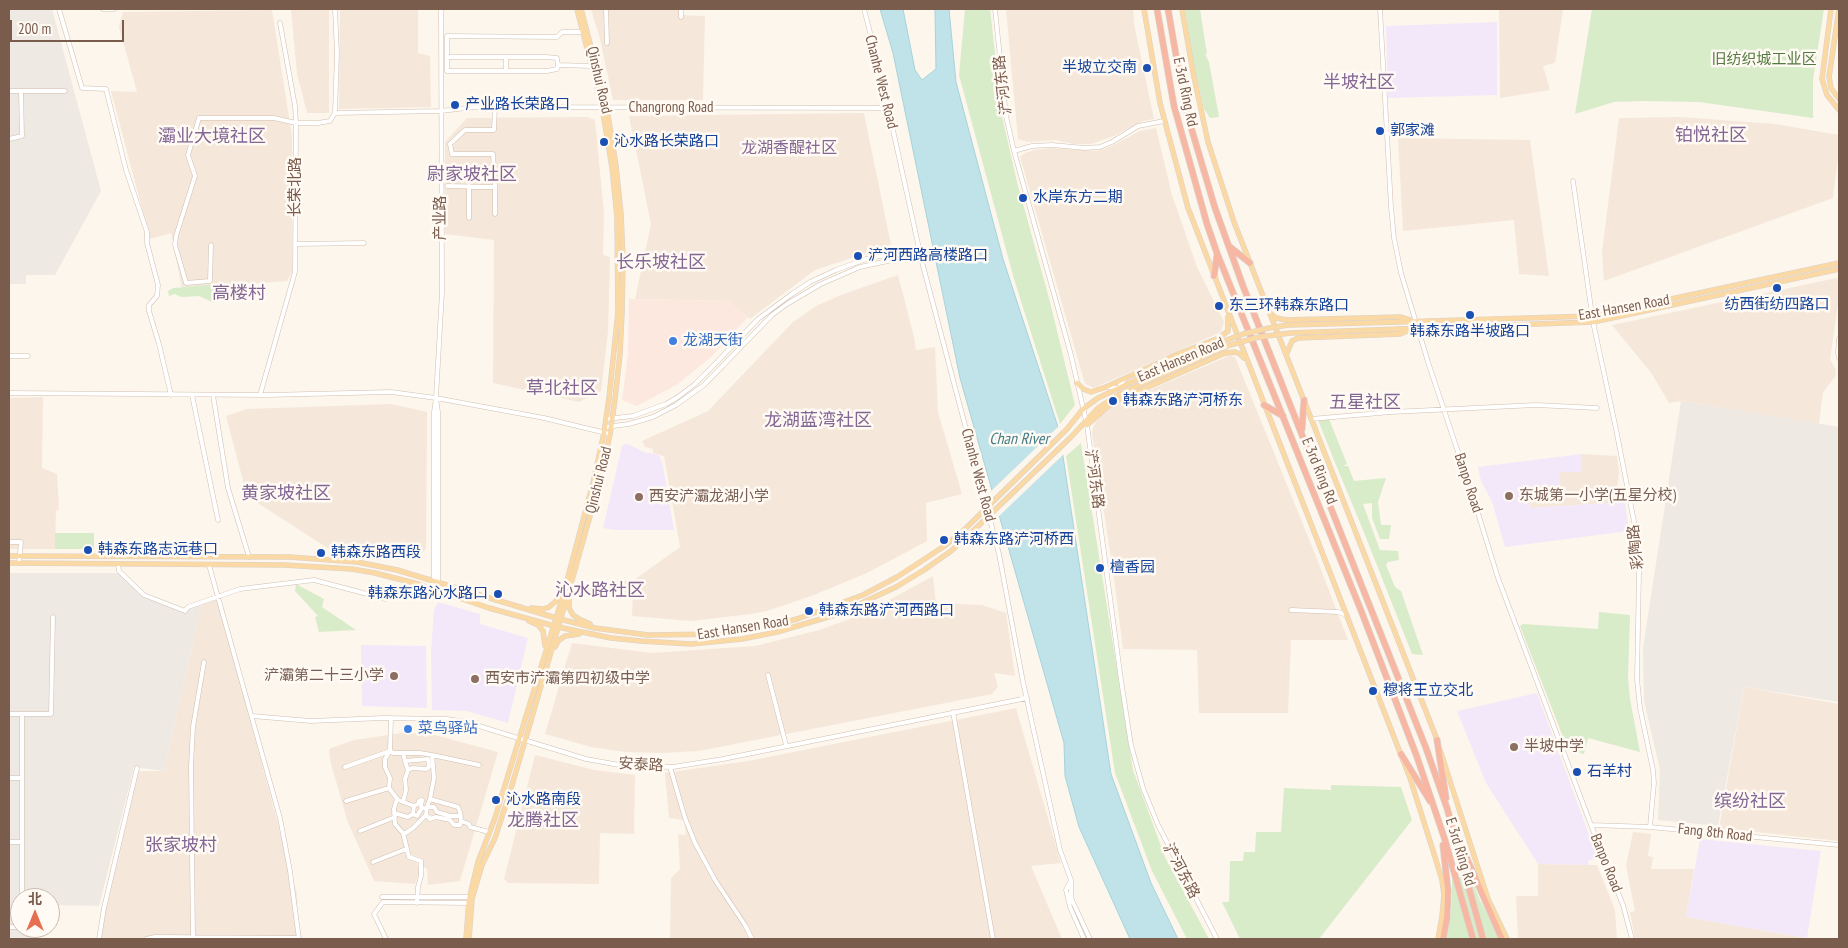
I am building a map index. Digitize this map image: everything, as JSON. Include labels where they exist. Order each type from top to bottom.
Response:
[{"type":"highway","name":"E 3rd Ring Rd","points":[[1157,9],[1176,114],[1199,197],[1217,252],[1408,731],[1434,807],[1473,939]]},
{"type":"highway","name":"E 3rd Ring Rd","points":[[1168,9],[1184,107],[1228,246],[1426,748],[1447,808],[1483,939]]},
{"type":"highway","points":[[1228,246],[1250,263]]},
{"type":"highway","points":[[1214,276],[1217,252]]},
{"type":"highway","points":[[1301,431],[1304,400]]},
{"type":"highway","points":[[1264,405],[1284,416]]},
{"type":"highway","points":[[1437,740],[1447,808]]},
{"type":"highway","points":[[1400,754],[1434,807]]},
{"type":"highway","points":[[1452,825],[1502,939]]},
{"type":"highway","points":[[1440,827],[1447,880],[1448,910],[1442,939]]},
{"type":"main road","name":"Qinshui Road","points":[[577,9],[604,108]]},
{"type":"main road","name":"Qinshui Road","points":[[558,619],[604,434],[608,427],[620,354],[622,250],[616,172],[604,108],[581,9]]},
{"type":"main road","points":[[1144,9],[1155,81],[1188,208],[1400,754],[1441,877],[1443,900],[1438,939]]},
{"type":"main road","points":[[1182,9],[1208,142],[1234,222],[1437,740],[1457,797],[1486,893],[1507,939]]},
{"type":"main road","points":[[1831,9],[1822,79],[1828,95],[1839,110]]},
{"type":"main road","points":[[1839,9],[1829,77],[1831,88],[1839,99]]},
{"type":"main road","name":"East Hansen Road","points":[[9,556],[290,557],[357,562],[397,570],[558,619],[600,629],[648,635],[703,636],[766,627],[797,619],[863,595],[897,578],[943,547],[988,508],[1067,430],[1084,409],[1098,398],[1213,345],[1243,334],[1288,325],[1592,319],[1839,263]]},
{"type":"main road","name":"East Hansen Road","points":[[9,563],[307,566],[352,569],[375,572],[555,627],[595,635],[641,642],[691,644],[742,639],[807,625],[859,605],[903,583],[951,551],[1087,423],[1098,408],[1118,395],[1222,348],[1259,337],[1290,333],[1592,319],[1839,270]]},
{"type":"main road","points":[[1078,383],[1083,389],[1091,392],[1106,388],[1226,334],[1229,328],[1226,309]]},
{"type":"main road","points":[[1269,311],[1276,318],[1286,320],[1400,316],[1416,321]]},
{"type":"main road","points":[[1287,357],[1287,350],[1298,338],[1400,334],[1418,328]]},
{"type":"main road","points":[[1087,423],[1116,401],[1230,351],[1240,354],[1248,366]]},
{"type":"main road","name":"Qinshui Road","points":[[468,939],[468,903],[478,862],[494,823],[544,655],[570,584],[599,484],[610,434],[608,427]]},
{"type":"main road","points":[[523,607],[540,609],[550,607],[558,598],[567,578]]},
{"type":"main road","points":[[570,584],[568,602],[570,611],[578,620],[600,629]]},
{"type":"main road","points":[[517,616],[542,629],[545,640],[544,655]]},
{"type":"main road","name":"Qinshui Road","points":[[468,939],[472,899],[482,865],[496,838],[549,659],[555,627]]},
{"type":"main road","points":[[549,659],[556,643],[562,638],[574,634],[595,635]]},
{"type":"street","points":[[59,9],[82,88],[106,89],[126,170],[147,232],[146,243],[158,285],[157,296],[149,305],[148,311],[159,344],[171,395]]},
{"type":"street","points":[[103,9],[114,9]]},
{"type":"street","points":[[211,245],[210,281],[186,283],[176,245],[176,236],[195,176],[188,155],[199,118],[274,118],[296,123],[330,121],[335,114],[337,53],[335,9]]},
{"type":"street","name":"产业路","points":[[434,589],[436,582],[438,412],[436,398],[442,292],[441,9]]},
{"type":"street","points":[[606,9],[607,43]]},
{"type":"street","points":[[680,17],[681,9]]},
{"type":"street","name":"Chanhe West Road","points":[[864,9],[888,108],[918,248],[957,402],[988,508],[999,554],[1027,698],[1060,850],[1071,880],[1071,898],[1090,939]]},
{"type":"street","name":"浐河东路","points":[[995,9],[1006,116],[1078,383],[1087,423],[1125,715],[1137,770],[1165,841],[1217,939]]},
{"type":"street","name":"Banpo Road","points":[[1380,9],[1391,215],[1401,273],[1498,578],[1623,905],[1632,939]]},
{"type":"street","name":"长荣北路","points":[[260,395],[295,272],[295,106],[280,23]]},
{"type":"street","points":[[447,57],[557,58],[557,69],[547,72],[446,70],[447,36],[557,37],[562,32],[583,32]]},
{"type":"street","points":[[506,57],[506,71]]},
{"type":"street","points":[[558,65],[592,66]]},
{"type":"street","points":[[9,91],[66,91]]},
{"type":"street","points":[[9,139],[22,136],[21,91]]},
{"type":"street","name":"Changrong Road","points":[[335,114],[441,111],[476,107],[888,108]]},
{"type":"street","points":[[494,214],[493,154],[452,154],[450,144],[465,130],[494,130],[495,107]]},
{"type":"street","points":[[1014,151],[1032,146],[1052,145],[1085,148],[1100,147],[1138,126],[1164,121]]},
{"type":"street","name":"彩陶路","points":[[1573,181],[1592,319],[1638,542],[1637,679],[1640,708],[1653,770],[1654,783],[1650,827]]},
{"type":"street","points":[[447,186],[495,187]]},
{"type":"street","points":[[469,186],[469,218]]},
{"type":"street","points":[[295,244],[364,243]]},
{"type":"street","points":[[609,419],[633,416],[652,410],[666,404],[687,390],[717,362],[758,318],[810,282],[866,259],[918,248]]},
{"type":"street","points":[[608,427],[629,424],[653,417],[676,405],[716,373],[772,316],[812,288],[860,267],[920,254]]},
{"type":"street","points":[[1839,338],[1839,358]]},
{"type":"street","points":[[9,356],[28,356]]},
{"type":"street","points":[[1106,388],[1118,388],[1124,380]]},
{"type":"street","points":[[9,393],[260,395],[391,392],[436,398],[544,418],[610,434]]},
{"type":"street","points":[[192,395],[218,520]]},
{"type":"street","points":[[213,395],[228,488],[249,557]]},
{"type":"street","points":[[1311,418],[1536,405],[1597,408]]},
{"type":"street","points":[[9,542],[22,542],[19,563]]},
{"type":"street","points":[[118,564],[119,571],[144,595],[185,611],[188,607],[240,589],[314,580],[386,599]]},
{"type":"street","points":[[146,939],[155,937],[298,939],[290,871],[280,818],[253,716],[216,596],[209,565]]},
{"type":"street","points":[[1291,610],[1338,612],[1347,615]]},
{"type":"street","points":[[9,714],[51,714],[53,617]]},
{"type":"street","points":[[193,938],[191,766],[193,727],[204,662]]},
{"type":"street","points":[[768,675],[786,745]]},
{"type":"street","name":"安泰路","points":[[253,716],[311,721],[392,718],[447,719],[466,722],[520,740],[586,758],[625,766],[670,767],[1027,698]]},
{"type":"street","points":[[954,712],[993,939]]},
{"type":"street","points":[[22,714],[22,888]]},
{"type":"street","points":[[392,718],[390,750],[385,759],[385,767],[390,778],[389,788],[397,798],[414,806]]},
{"type":"street","points":[[390,750],[393,753],[420,753],[479,765]]},
{"type":"street","points":[[344,767],[390,750]]},
{"type":"street","points":[[403,753],[408,770],[405,779],[406,790],[403,802]]},
{"type":"street","points":[[360,831],[394,815],[408,817],[414,814],[417,816],[425,808],[430,799],[434,778],[432,755]]},
{"type":"street","points":[[405,761],[428,759],[429,767],[426,769],[412,768],[408,770]]},
{"type":"street","points":[[670,767],[695,844],[752,939]]},
{"type":"street","points":[[99,939],[104,908],[137,768]]},
{"type":"street","points":[[9,778],[22,778]]},
{"type":"street","points":[[346,801],[389,788]]},
{"type":"street","points":[[397,798],[394,815],[395,824],[404,834],[409,857],[421,861],[417,902]]},
{"type":"street","points":[[425,808],[434,807],[437,814],[454,824],[460,824],[461,818],[458,807],[430,799]]},
{"type":"street","points":[[414,806],[422,800],[426,815],[430,819],[437,814],[461,818],[470,827],[489,832]]},
{"type":"street","points":[[414,806],[414,814]]},
{"type":"street","points":[[404,834],[426,815]]},
{"type":"street","name":"Fang 8th Road","points":[[1591,825],[1650,827],[1839,846]]},
{"type":"street","points":[[9,842],[22,842]]},
{"type":"street","points":[[373,862],[406,849]]},
{"type":"street","points":[[1071,880],[1066,890],[1070,907],[1084,939]]},
{"type":"street","points":[[382,900],[417,897],[469,897]]},
{"type":"street","points":[[382,900],[468,903]]},
{"type":"street","points":[[382,900],[374,914],[386,939]]},
{"type":"shaded area","points":[[9,9],[52,9],[101,191],[55,275],[26,275],[26,284],[9,284]]},
{"type":"shaded area","points":[[291,9],[329,9],[329,113],[307,113],[297,74]]},
{"type":"shaded area","points":[[340,9],[418,9],[418,53],[430,56],[431,107],[339,109]]},
{"type":"shaded area","points":[[591,9],[682,9],[682,15],[705,16],[703,100],[613,100],[600,39]]},
{"type":"shaded area","points":[[1006,9],[1133,9],[1134,24],[1154,119],[1143,121],[1114,136],[1091,144],[1074,144],[1055,140],[1028,142],[1018,139]]},
{"type":"shaded area","points":[[1563,9],[1555,63],[1543,66],[1550,90],[1500,98],[1499,10]]},
{"type":"shaded area","points":[[272,10],[292,136],[292,272],[287,281],[182,289],[171,233],[150,239],[111,91],[137,92],[119,27],[123,12]]},
{"type":"shaded area","points":[[1497,22],[1497,95],[1388,98],[1386,26]]},
{"type":"shaded area","points":[[864,113],[891,245],[815,270],[750,319],[728,301],[635,299],[651,224],[629,116]]},
{"type":"shaded area","points":[[587,117],[595,120],[604,213],[603,255],[610,257],[608,332],[601,391],[579,402],[493,383],[494,240],[445,234],[445,142],[467,118]]},
{"type":"shaded area","points":[[1681,117],[1775,124],[1839,135],[1833,198],[1604,281],[1602,252],[1619,118]]},
{"type":"shaded area","points":[[1156,128],[1172,195],[1197,267],[1224,322],[1221,332],[1094,388],[1085,384],[1020,157],[1034,150],[1050,148],[1097,151],[1112,146],[1140,131]]},
{"type":"shaded area","points":[[1398,138],[1530,140],[1549,276],[1519,274],[1514,220],[1403,231]]},
{"type":"shaded area","points":[[898,275],[916,350],[935,347],[938,412],[962,494],[926,503],[927,541],[867,573],[814,595],[767,611],[751,614],[691,621],[632,616],[633,594],[591,599],[589,585],[634,580],[680,547],[664,456],[653,453],[653,449],[645,447],[642,441],[708,411],[793,322],[816,306]]},
{"type":"shaded area","points":[[1839,278],[1839,298],[1830,359],[1836,370],[1835,377],[1823,392],[1819,424],[1681,401],[1669,403],[1652,374],[1612,325]]},
{"type":"shaded area","points":[[629,299],[728,301],[748,317],[711,357],[678,384],[637,406],[622,400],[628,353]]},
{"type":"shaded area","points":[[1231,355],[1235,357],[1348,640],[1291,640],[1288,713],[1199,713],[1197,650],[1123,649],[1092,433],[1093,428],[1105,409]]},
{"type":"shaded area","points":[[43,397],[42,468],[57,474],[59,509],[56,511],[55,549],[9,549],[9,398]]},
{"type":"shaded area","points":[[1681,401],[1839,427],[1839,702],[1744,687],[1718,826],[1658,820],[1660,770],[1644,701],[1643,648]]},
{"type":"shaded area","points":[[391,404],[427,412],[426,549],[413,561],[375,551],[336,546],[332,551],[247,496],[226,416],[247,409]]},
{"type":"shaded area","name":"西安浐灞龙湖小学","points":[[626,443],[644,452],[659,455],[663,466],[674,530],[615,530],[603,528],[622,446]]},
{"type":"shaded area","points":[[1582,454],[1617,456],[1619,472],[1617,490],[1623,495],[1625,502],[1530,508],[1529,489],[1555,489],[1560,472],[1582,472]]},
{"type":"shaded area","name":"东城第一小学(五星分校)","points":[[1582,454],[1582,472],[1560,472],[1560,487],[1555,489],[1529,489],[1530,508],[1625,502],[1629,531],[1505,547],[1492,502],[1481,481],[1478,467]]},
{"type":"shaded area","points":[[9,573],[121,573],[144,595],[185,611],[202,603],[164,771],[134,767],[99,906],[60,905],[60,888],[10,888],[10,938],[37,939],[9,939]]},
{"type":"shaded area","points":[[933,576],[936,603],[982,605],[1006,613],[1015,676],[994,673],[998,687],[992,694],[699,751],[625,752],[591,747],[545,734],[572,643],[652,653],[755,646],[819,630],[864,614]]},
{"type":"shaded area","points":[[217,598],[297,894],[298,939],[97,939],[103,901],[137,771],[164,771],[202,603]]},
{"type":"shaded area","name":"西安市浐灞第四初级中学","points":[[438,602],[480,614],[480,624],[528,638],[508,723],[467,711],[432,710],[431,651],[434,610]]},
{"type":"shaded area","name":"浐灞第二十三小学","points":[[361,645],[426,646],[427,708],[362,706]]},
{"type":"shaded area","points":[[1744,687],[1839,704],[1839,841],[1719,828]]},
{"type":"shaded area","name":"半坡中学","points":[[1537,693],[1598,859],[1589,860],[1588,865],[1538,864],[1486,783],[1457,711]]},
{"type":"shaded area","points":[[1016,708],[1061,863],[1031,866],[1062,939],[670,939],[671,878],[680,869],[678,834],[686,835],[684,820],[669,818],[665,773],[748,761]]},
{"type":"shaded area","points":[[401,733],[431,734],[498,752],[460,881],[428,885],[427,869],[417,862],[419,873],[415,884],[374,881],[347,820],[330,760],[329,749],[354,740]]},
{"type":"shaded area","points":[[535,755],[594,770],[635,775],[634,834],[600,833],[599,884],[508,883],[504,879]]},
{"type":"shaded area","points":[[1633,832],[1651,834],[1648,856],[1653,857],[1651,869],[1694,869],[1686,917],[1812,939],[1635,939],[1630,912],[1635,911],[1626,866]]},
{"type":"shaded area","points":[[1700,839],[1821,851],[1807,938],[1686,917]]},
{"type":"shaded area","points":[[1538,864],[1597,865],[1615,910],[1617,939],[1518,939],[1516,896],[1538,896]]},
{"type":"green space","points":[[965,9],[990,9],[1002,116],[1017,182],[1050,302],[1075,405],[1060,424],[1014,279],[959,75]]},
{"type":"green space","points":[[1185,9],[1200,9],[1207,54],[1205,54],[1209,62],[1219,117],[1210,118],[1204,109],[1194,65]]},
{"type":"green space","name":"旧纺织城工业区","points":[[1592,9],[1824,9],[1813,80],[1813,118],[1699,102],[1642,101],[1614,102],[1575,114]]},
{"type":"green space","points":[[235,283],[216,288],[214,303],[199,296],[181,297],[175,294],[169,296],[168,291],[173,288]]},
{"type":"green space","points":[[1329,419],[1347,464],[1343,466],[1348,466],[1354,481],[1386,478],[1378,502],[1381,525],[1391,525],[1389,539],[1380,539],[1372,518],[1372,503],[1363,504],[1380,550],[1398,551],[1399,560],[1388,562],[1386,565],[1395,587],[1401,591],[1423,655],[1412,654],[1318,420]]},
{"type":"green space","points":[[1081,443],[1133,770],[1165,857],[1209,939],[1187,939],[1152,871],[1115,773],[1066,456]]},
{"type":"green space","points":[[55,533],[94,533],[94,549],[55,549]]},
{"type":"green space","points":[[296,584],[324,599],[322,607],[356,630],[319,632],[315,617],[318,616],[295,591]]},
{"type":"green space","points":[[1599,612],[1630,615],[1628,677],[1630,699],[1640,752],[1588,738],[1584,754],[1568,750],[1520,626],[1523,624],[1598,629]]},
{"type":"green space","points":[[1331,785],[1401,787],[1412,820],[1319,939],[1240,939],[1222,902],[1229,902],[1230,861],[1243,861],[1244,852],[1255,852],[1256,832],[1281,832],[1284,788],[1331,790]]},
{"type":"green space","points":[[1470,874],[1479,898],[1500,939],[1446,939],[1451,913],[1452,879]]},
{"type":"water","name":"Chan River","points":[[880,9],[903,9],[915,70],[922,80],[936,69],[935,9],[949,9],[956,82],[1003,259],[1059,430],[1111,774],[1151,883],[1178,939],[1130,939],[1079,827],[1065,776],[1064,743],[960,378],[893,53]]},
{"type":"pier","points":[[1060,425],[1065,453],[997,518],[990,492]]},
{"type":"place","name":"半坡立交南","points":[[1147,68]]},
{"type":"place","name":"产业路长荣路口","points":[[455,105]]},
{"type":"place","name":"郭家滩","points":[[1380,131]]},
{"type":"place","name":"沁水路长荣路口","points":[[604,142]]},
{"type":"place","name":"水岸东方二期","points":[[1023,198]]},
{"type":"place","name":"浐河西路高楼路口","points":[[858,256]]},
{"type":"place","name":"纺西街纺四路口","points":[[1777,288]]},
{"type":"place","name":"东三环韩森东路口","points":[[1219,306]]},
{"type":"place","name":"韩森东路半坡路口","points":[[1470,315]]},
{"type":"place","name":"龙湖天街","points":[[673,341]]},
{"type":"place","name":"韩森东路浐河桥东","points":[[1113,401]]},
{"type":"place","name":"东城第一小学(五星分校)","points":[[1509,496]]},
{"type":"place","name":"西安浐灞龙湖小学","points":[[639,497]]},
{"type":"place","name":"韩森东路浐河桥西","points":[[944,540]]},
{"type":"place","name":"韩森东路志远巷口","points":[[88,550]]},
{"type":"place","name":"韩森东路西段","points":[[321,553]]},
{"type":"place","name":"檀香园","points":[[1100,568]]},
{"type":"place","name":"韩森东路沁水路口","points":[[498,594]]},
{"type":"place","name":"韩森东路浐河西路口","points":[[809,611]]},
{"type":"place","name":"浐灞第二十三小学","points":[[394,676]]},
{"type":"place","name":"西安市浐灞第四初级中学","points":[[475,679]]},
{"type":"place","name":"穆将王立交北","points":[[1373,691]]},
{"type":"place","name":"菜鸟驿站","points":[[408,729]]},
{"type":"place","name":"半坡中学","points":[[1514,747]]},
{"type":"place","name":"石羊村","points":[[1577,772]]},
{"type":"place","name":"沁水路南段","points":[[496,800]]},
{"type":"district","name":"半坡社区","points":[[1359,83]]},
{"type":"district","name":"铂悦社区","points":[[1711,136]]},
{"type":"district","name":"灞业大境社区","points":[[212,137]]},
{"type":"district","name":"龙湖香醍社区","points":[[789,148]]},
{"type":"district","name":"尉家坡社区","points":[[472,175]]},
{"type":"district","name":"长乐坡社区","points":[[661,263]]},
{"type":"district","name":"高楼村","points":[[239,294]]},
{"type":"district","name":"草北社区","points":[[562,389]]},
{"type":"district","name":"五星社区","points":[[1365,403]]},
{"type":"district","name":"龙湖蓝湾社区","points":[[818,421]]},
{"type":"district","name":"黄家坡社区","points":[[286,494]]},
{"type":"district","name":"沁水路社区","points":[[600,591]]},
{"type":"district","name":"缤纷社区","points":[[1750,802]]},
{"type":"district","name":"龙腾社区","points":[[543,821]]},
{"type":"district","name":"张家坡村","points":[[181,846]]}]
